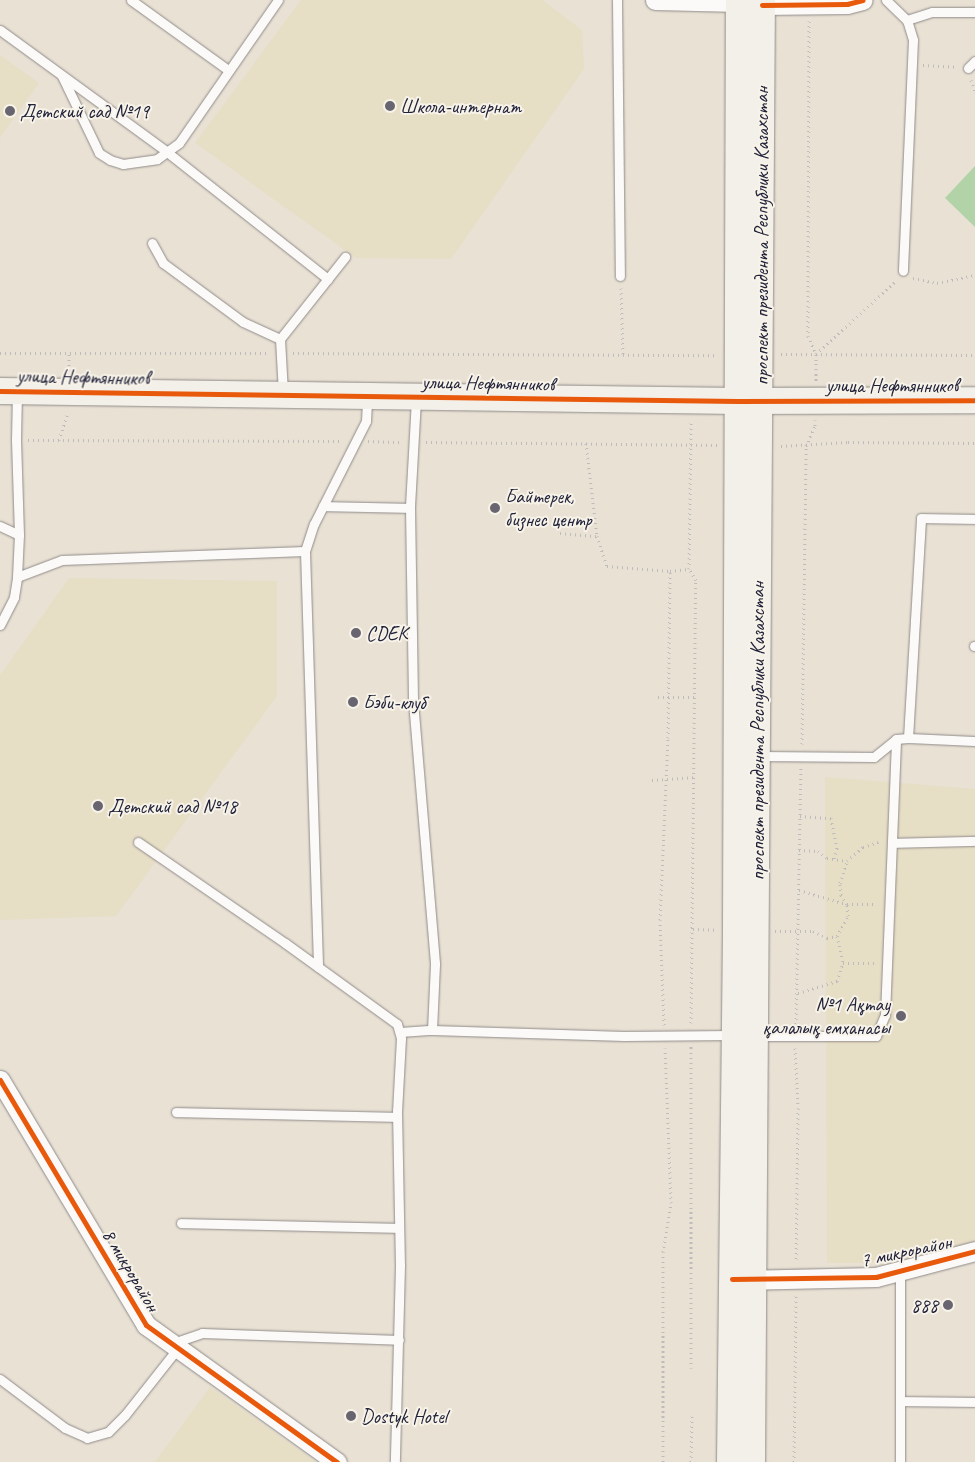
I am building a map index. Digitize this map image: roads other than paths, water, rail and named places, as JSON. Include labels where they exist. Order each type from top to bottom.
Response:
[{"type":"main road","name":"проспект президента Республики Казахстан","points":[[751,2],[743,1280],[752,1462]]},
{"type":"main road","name":"улица Нефтянников","points":[[9,391],[692,401],[975,400]]},
{"type":"main road","name":"проспект президента Республики Казахстан","points":[[745,1036],[756,932],[757,756],[749,446]]},
{"type":"main road","name":"проспект президента Республики Казахстан","points":[[730,1462],[743,1280]]},
{"type":"street","points":[[655,0],[809,4],[847,4],[863,0]]},
{"type":"street","name":"8 микрорайон","points":[[0,1080],[146,1325],[337,1462]]},
{"type":"street","name":"7 микрорайон","points":[[743,1280],[876,1277],[975,1251]]},
{"type":"lane","points":[[131,0],[228,70]]},
{"type":"lane","points":[[61,75],[99,153],[110,160],[123,164],[156,159],[179,143],[278,0]]},
{"type":"lane","points":[[617,0],[620,276]]},
{"type":"lane","points":[[886,0],[907,20],[913,40],[900,275]]},
{"type":"lane","points":[[907,20],[932,12],[975,12]]},
{"type":"lane","points":[[0,30],[167,152],[328,279]]},
{"type":"lane","points":[[968,68],[975,61]]},
{"type":"lane","points":[[152,243],[162,263],[243,322],[280,339]]},
{"type":"lane","points":[[283,395],[280,339],[345,257]]},
{"type":"lane","points":[[0,625],[14,597],[19,535],[16,440],[9,391]]},
{"type":"lane","points":[[318,967],[305,551],[323,506],[366,422],[367,396]]},
{"type":"lane","points":[[416,397],[410,508],[413,701],[435,964],[432,1030]]},
{"type":"lane","points":[[323,506],[410,508]]},
{"type":"lane","points":[[908,738],[921,518],[975,519]]},
{"type":"lane","points":[[0,526],[19,535]]},
{"type":"lane","points":[[17,577],[62,560],[305,551]]},
{"type":"lane","points":[[400,1032],[432,1030],[665,1036],[876,1036],[886,1015],[896,739]]},
{"type":"lane","points":[[757,756],[874,757],[896,739],[975,741]]},
{"type":"lane","points":[[892,840],[975,841]]},
{"type":"lane","points":[[138,842],[318,967],[396,1024],[400,1032],[402,1038],[397,1117],[399,1228],[396,1462]]},
{"type":"lane","points":[[176,1112],[397,1117]]},
{"type":"lane","points":[[181,1223],[399,1228]]},
{"type":"lane","points":[[900,1271],[900,1462]]},
{"type":"lane","points":[[0,1379],[65,1428],[87,1438],[108,1432],[125,1415],[175,1346],[202,1333],[398,1340]]},
{"type":"lane","points":[[901,1400],[975,1402]]},
{"type":"place","name":"Школа-интернат","points":[[390,106]]},
{"type":"place","name":"Детский сад №19","points":[[10,111]]},
{"type":"place","name":"Байтерек, бизнес центр","points":[[495,508]]},
{"type":"place","name":"CDEK","points":[[356,633]]},
{"type":"place","name":"Бэби-клуб","points":[[353,702]]},
{"type":"place","name":"Детский сад №18","points":[[98,806]]},
{"type":"place","name":"№1 Ақтау қалалық емханасы","points":[[901,1016]]},
{"type":"place","name":"888","points":[[948,1305]]},
{"type":"place","name":"Dostyk Hotel","points":[[351,1416]]}]
